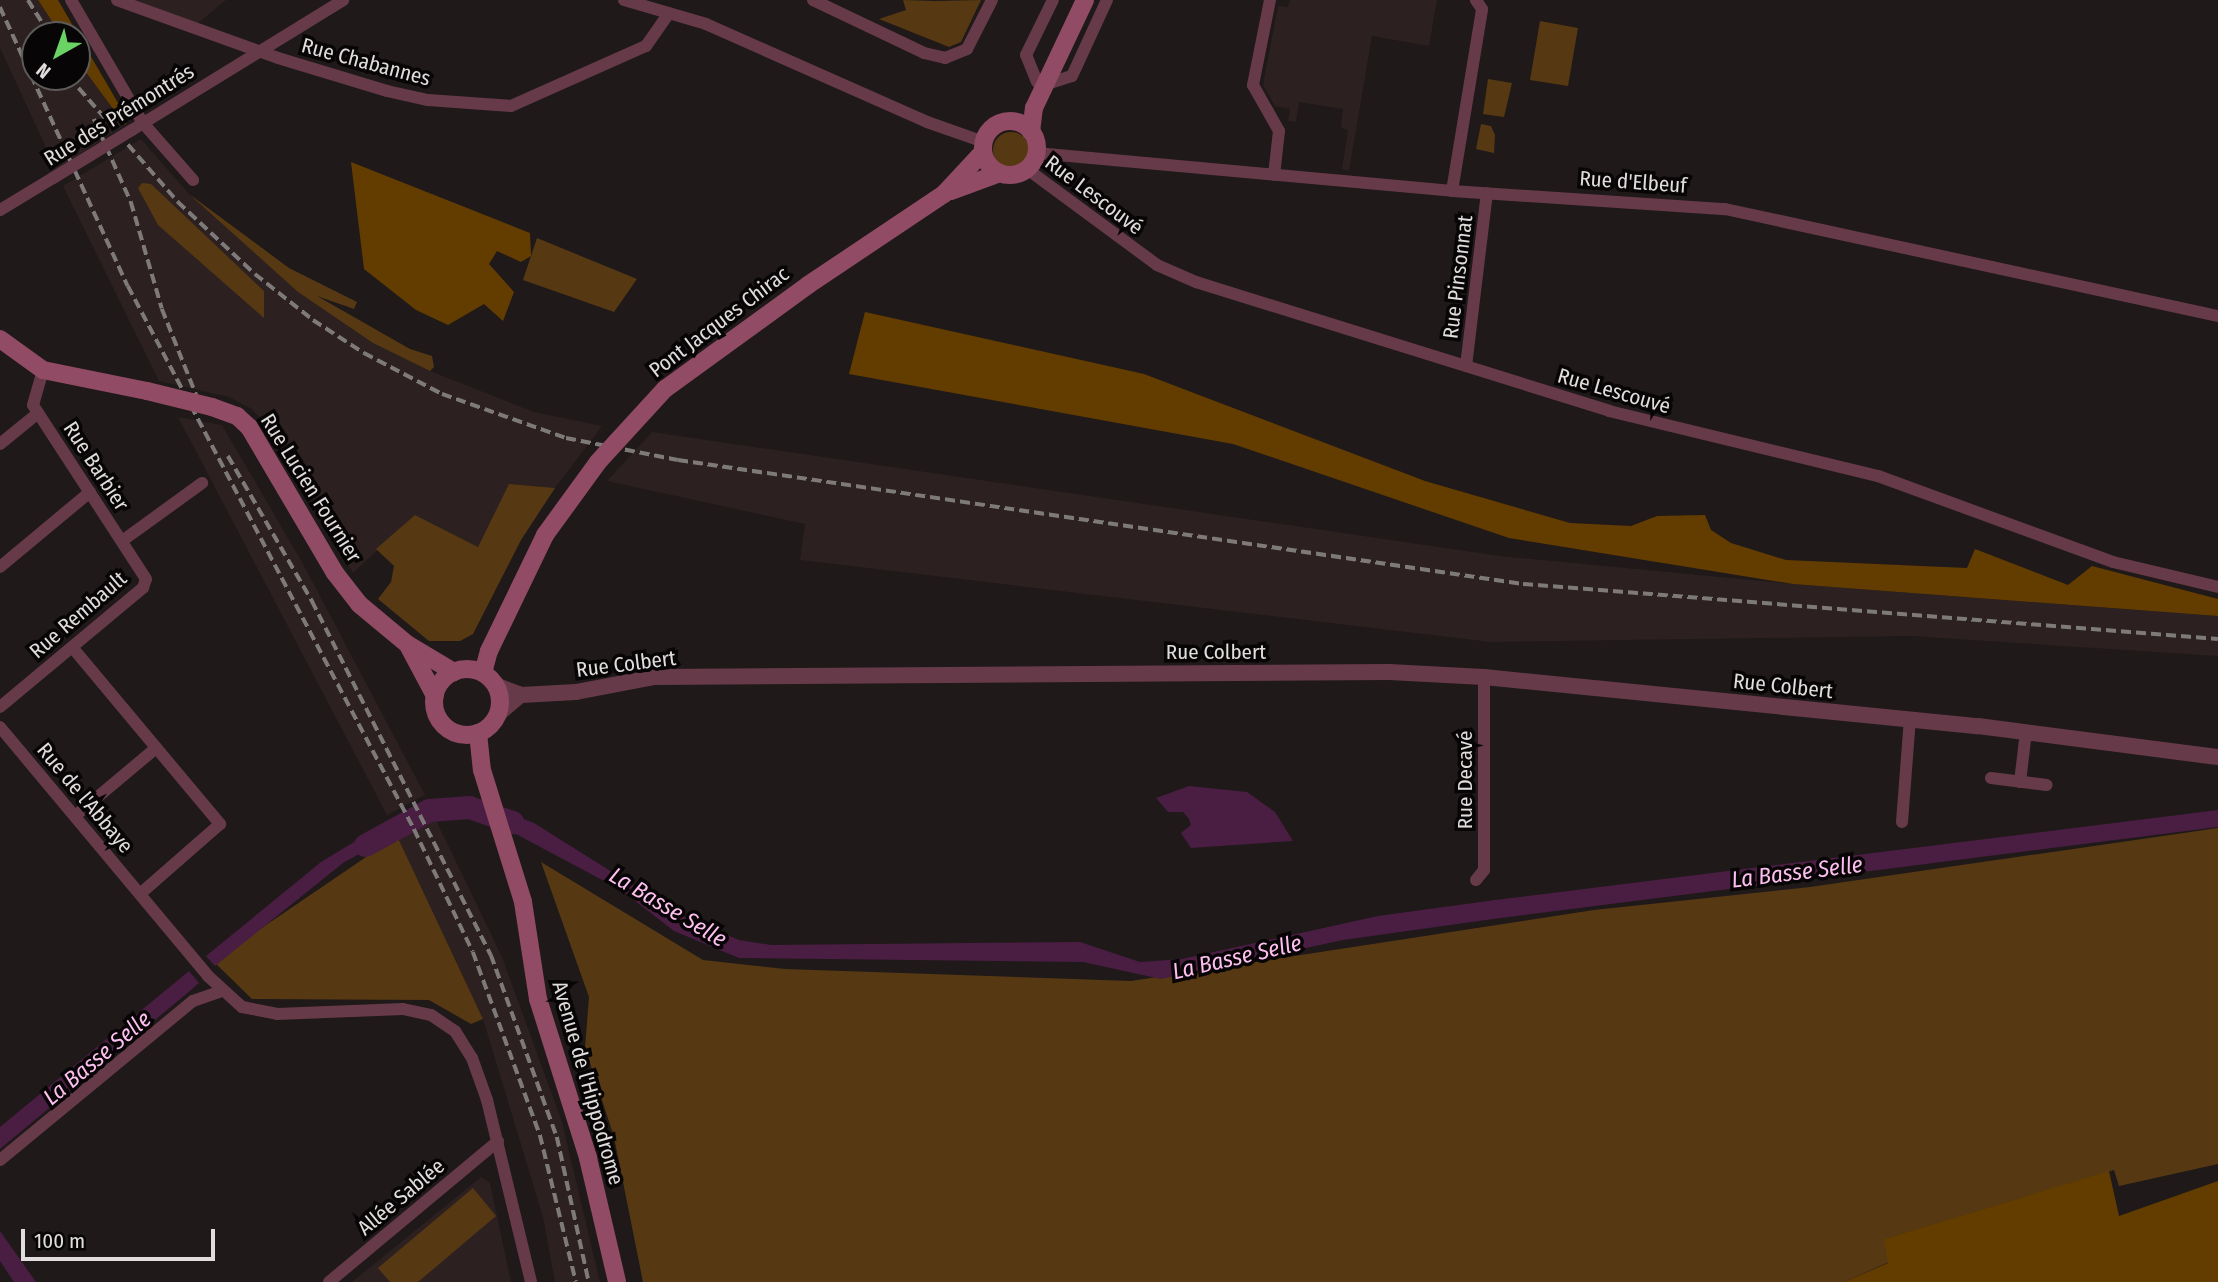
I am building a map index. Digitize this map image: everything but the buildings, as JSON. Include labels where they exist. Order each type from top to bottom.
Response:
[{"type":"main road","points":[[1075,0],[1041,84],[1034,108],[1032,161],[1018,174],[1000,173],[989,165],[984,147],[996,125],[1010,122],[1041,84],[1085,0]]},
{"type":"main road","points":[[1010,122],[1031,132]]},
{"type":"main road","name":"Pont Jacques Chirac","points":[[944,194],[984,147]]},
{"type":"main road","name":"Pont Jacques Chirac","points":[[489,679],[489,651],[545,535],[598,462],[665,389],[808,285],[944,194],[1000,173]]},
{"type":"main road","name":"Rue Lucien Fournier","points":[[0,339],[43,370],[147,391],[237,416],[249,427],[347,589],[407,644],[454,672]]},
{"type":"main road","name":"Rue Lucien Fournier","points":[[407,644],[435,696]]},
{"type":"main road","points":[[454,672],[489,679],[498,714],[478,733],[466,736],[449,729],[436,716],[435,696],[438,686],[454,672]]},
{"type":"main road","name":"Avenue de l'Hippodrome","points":[[478,733],[488,793],[525,911],[535,988],[588,1158],[617,1282]]},
{"type":"street","points":[[71,0],[138,126],[192,180]]},
{"type":"street","name":"Rue Chabannes","points":[[117,0],[258,51],[428,100],[510,106],[646,46],[669,13]]},
{"type":"street","name":"Rue des Prémontrés","points":[[0,210],[343,0]]},
{"type":"street","points":[[624,0],[706,24],[984,147]]},
{"type":"street","points":[[663,0],[669,13]]},
{"type":"street","points":[[813,0],[924,53],[946,58],[967,49],[992,0]]},
{"type":"street","points":[[1053,0],[1026,55],[1041,84],[1072,76],[1107,0]]},
{"type":"street","points":[[1270,0],[1253,85],[1279,131],[1274,175]]},
{"type":"street","points":[[1452,191],[1482,9],[1476,0]]},
{"type":"street","name":"Rue d'Elbeuf","points":[[1032,161],[1274,175],[1452,191],[1725,209],[2218,316]]},
{"type":"street","name":"Rue Lescouvé","points":[[1032,161],[1157,265],[1196,282],[1620,414],[1878,476],[2113,562],[2218,587]]},
{"type":"street","name":"Rue Pinsonnat","points":[[1466,366],[1487,193]]},
{"type":"street","name":"Rue Barbier","points":[[43,370],[33,405],[146,579]]},
{"type":"street","points":[[0,444],[38,412]]},
{"type":"street","points":[[122,541],[202,483]]},
{"type":"street","points":[[0,567],[90,492]]},
{"type":"street","name":"Rue Rembault","points":[[0,706],[143,588],[146,579]]},
{"type":"street","points":[[72,647],[220,824],[140,894]]},
{"type":"street","name":"Rue Colbert","points":[[489,679],[521,695],[576,692],[655,677],[1389,672],[1484,677],[1910,719],[2218,757]]},
{"type":"street","name":"Rue Decavé","points":[[1476,880],[1484,870],[1484,677]]},
{"type":"street","points":[[498,714],[521,695]]},
{"type":"street","points":[[1902,822],[1910,719]]},
{"type":"street","name":"Rue de l'Abbaye","points":[[0,727],[222,990],[257,1013],[403,1009],[431,1015],[455,1031],[472,1058],[498,1142],[531,1282]]},
{"type":"street","points":[[2021,782],[2026,732]]},
{"type":"street","points":[[75,816],[156,748]]},
{"type":"street","points":[[1991,778],[2047,785]]},
{"type":"street","points":[[0,1160],[193,1001],[222,990]]},
{"type":"street","name":"Allée Sablée","points":[[329,1282],[498,1142]]},
{"type":"shaded area","points":[[0,0],[38,0],[52,21],[21,21],[21,91],[91,91],[91,79],[125,125],[56,169],[0,48]]},
{"type":"shaded area","points":[[38,0],[58,0],[70,21],[52,21]]},
{"type":"shaded area","points":[[135,0],[226,0],[197,24]]},
{"type":"shaded area","points":[[903,0],[981,0],[961,42],[949,47],[879,19],[906,10]]},
{"type":"shaded area","points":[[1290,0],[1437,0],[1429,46],[1372,36],[1349,171],[1342,169],[1348,130],[1341,128],[1343,109],[1299,102],[1296,122],[1288,121],[1290,109],[1275,106],[1263,85],[1278,6],[1288,7]]},
{"type":"shaded area","points":[[1540,21],[1578,28],[1568,86],[1530,80]]},
{"type":"shaded area","points":[[91,57],[128,120],[125,125],[91,79]]},
{"type":"shaded area","points":[[1488,79],[1512,83],[1504,117],[1483,114]]},
{"type":"shaded area","points":[[1481,124],[1491,126],[1495,135],[1494,153],[1476,149]]},
{"type":"shaded area","points":[[1011,132],[1023,138],[1029,150],[1023,162],[1011,168],[999,162],[993,150],[999,138]]},
{"type":"shaded area","points":[[141,139],[189,194],[298,292],[373,343],[430,371],[534,412],[602,426],[555,488],[509,485],[478,547],[415,515],[353,573],[270,429],[252,409],[229,397],[159,381],[63,186]],"holes":[[[151,184],[264,291],[198,261],[175,237]]]},
{"type":"shaded area","points":[[351,162],[530,233],[531,256],[521,262],[497,251],[489,264],[514,292],[503,321],[484,304],[448,325],[416,310],[364,269]]},
{"type":"shaded area","points":[[142,183],[151,184],[264,291],[264,318],[158,225],[138,188]]},
{"type":"shaded area","points":[[189,194],[289,268],[357,302],[354,309],[317,296],[410,349],[432,356],[434,367],[430,371],[373,343],[298,292]]},
{"type":"shaded area","points":[[537,238],[637,279],[614,312],[523,280]]},
{"type":"shaded area","points":[[865,312],[1144,374],[1425,481],[1570,523],[1631,526],[1657,516],[1705,515],[1711,530],[1731,543],[1786,560],[1967,568],[1975,549],[2068,585],[2092,566],[2218,599],[2218,616],[1793,584],[1509,538],[1233,444],[849,374]]},
{"type":"shaded area","points":[[178,417],[222,425],[302,562],[425,795],[387,815]]},
{"type":"shaded area","points":[[652,432],[1500,556],[1793,584],[2218,616],[2218,656],[1911,636],[1491,642],[800,560],[805,524],[607,481]]},
{"type":"shaded area","points":[[509,484],[555,488],[521,540],[473,634],[460,641],[429,641],[378,599],[391,582],[394,566],[376,549],[415,515],[478,547]]},
{"type":"shaded area","points":[[435,818],[502,957],[562,1122],[600,1282],[555,1282],[543,1217],[483,1019],[397,836]]},
{"type":"shaded area","points":[[2218,828],[2218,1164],[2119,1186],[2114,1170],[1885,1239],[1889,1262],[1844,1282],[643,1282],[614,1137],[585,1048],[589,997],[541,862],[703,960],[785,969],[1131,981],[1594,910],[1810,887]]},
{"type":"shaded area","points":[[397,836],[483,1019],[471,1024],[429,1000],[252,999],[213,961]]},
{"type":"shaded area","points":[[2109,1171],[2119,1216],[2218,1181],[2218,1282],[1844,1282],[1888,1263],[1884,1239]]},
{"type":"shaded area","points":[[481,1177],[490,1183],[511,1282],[352,1282]]},
{"type":"shaded area","points":[[473,1188],[496,1216],[418,1282],[390,1282],[378,1268]]},
{"type":"water","points":[[1189,786],[1247,792],[1275,812],[1293,841],[1191,848],[1181,833],[1191,825],[1189,819],[1183,812],[1168,812],[1156,798]]},
{"type":"water","points":[[480,803],[534,823],[682,916],[739,940],[771,945],[1080,942],[1140,962],[1182,959],[1378,916],[1495,900],[2218,810],[2218,827],[1343,940],[1161,979],[1083,962],[739,958],[674,931],[621,890],[486,818]]},
{"type":"water","points":[[387,822],[393,835],[343,863],[215,966],[206,956],[321,862]]},
{"type":"water","points":[[189,971],[199,983],[0,1149],[0,1127]]},
{"type":"water","points":[[0,1231],[36,1282],[14,1282],[0,1261]]},
{"type":"waterway","name":"La Basse Selle","points":[[365,845],[429,810],[469,807],[512,822]]},
{"type":"railway","points":[[28,0],[41,21]]},
{"type":"railway","points":[[0,7],[128,286],[414,829],[473,952],[540,1135],[576,1282]]},
{"type":"railway","points":[[81,91],[178,202],[255,274],[313,320],[364,353],[442,394],[566,438],[678,460],[1523,584],[2218,639]]},
{"type":"railway","points":[[94,119],[131,202],[162,309],[197,397]]},
{"type":"railway","points":[[228,456],[312,601],[491,955],[557,1137],[589,1282]]}]
